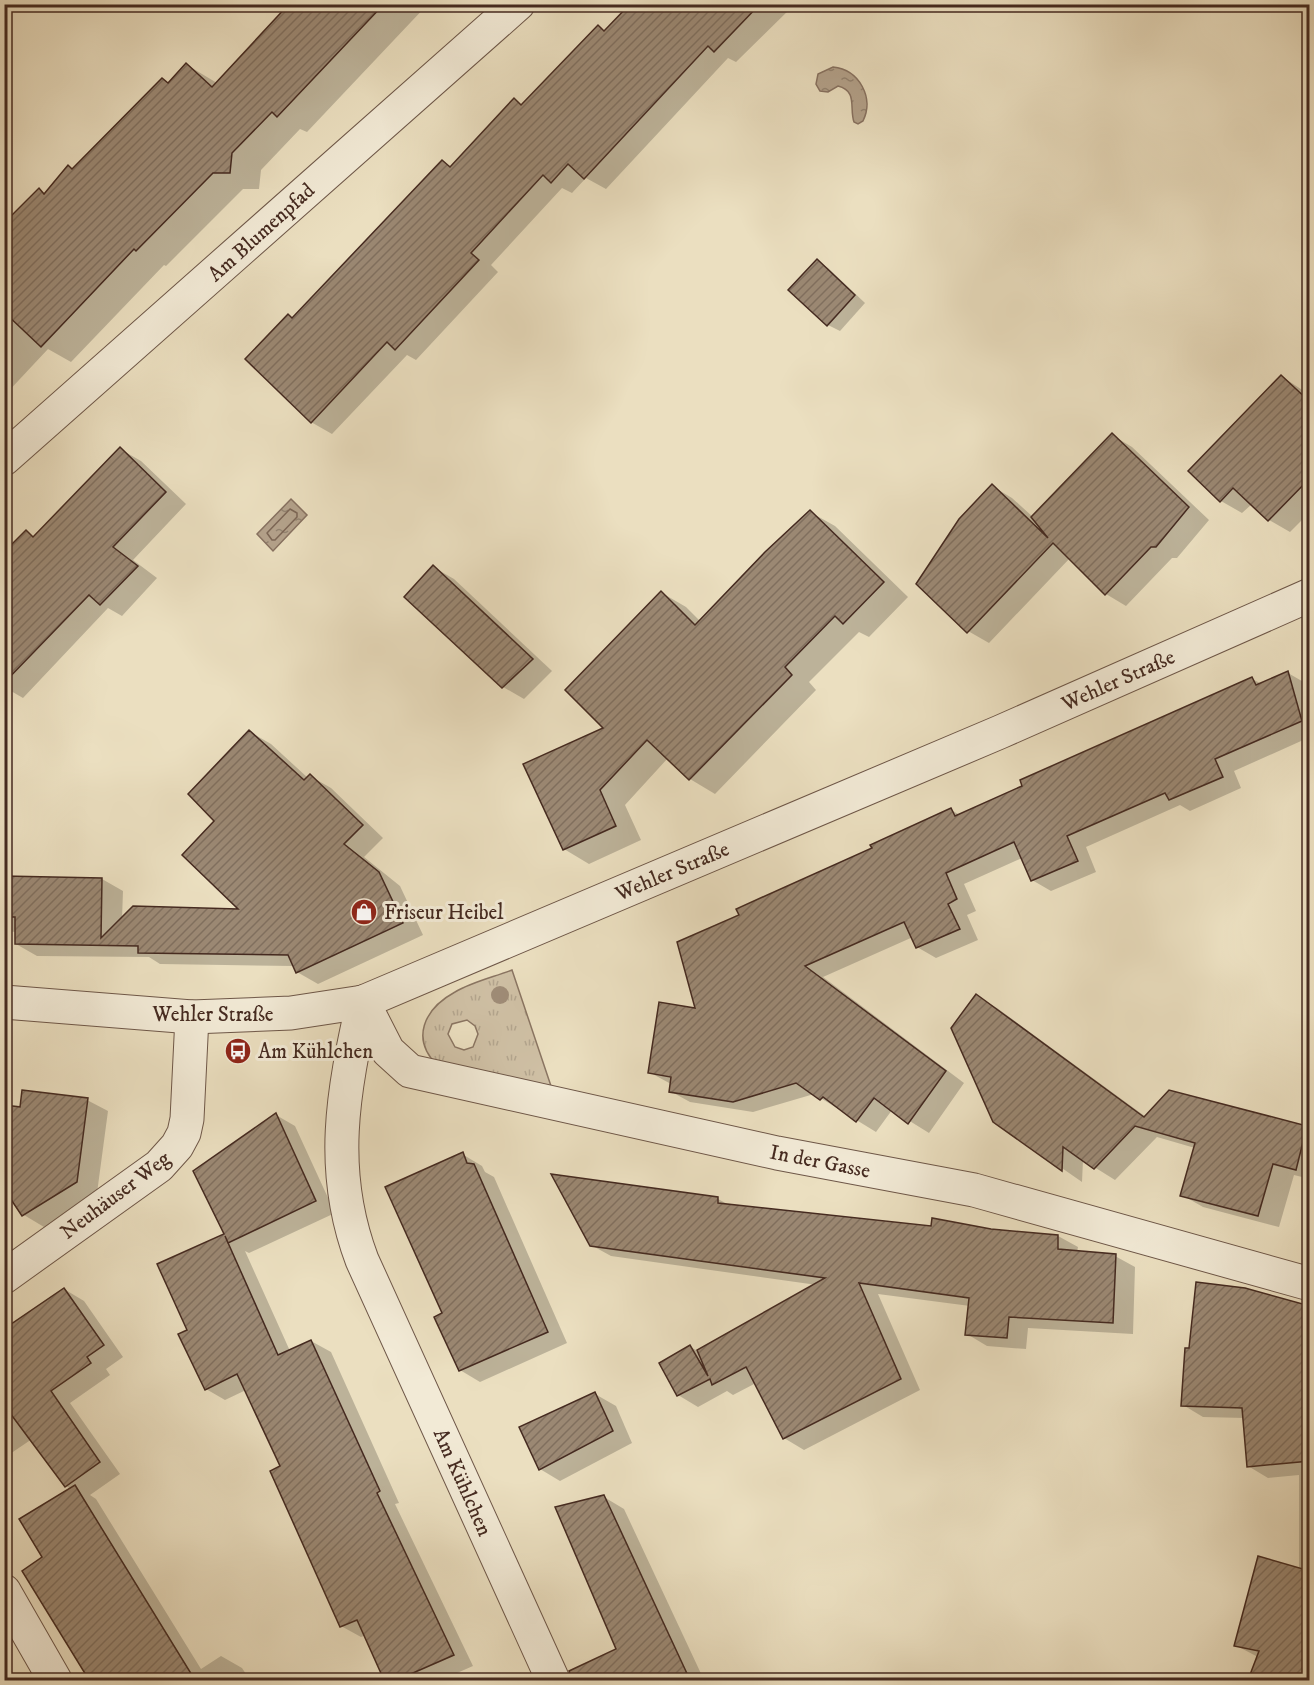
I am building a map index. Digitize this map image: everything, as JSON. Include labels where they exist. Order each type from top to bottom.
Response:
[{"type":"street","name":"Am Blumenpfad","points":[[4,459],[518,4]]},
{"type":"street","name":"Wehler Straße","points":[[4,1002],[192,1017],[291,1013],[363,1002],[1000,732],[1310,595]]},
{"type":"street","name":"In der Gasse","points":[[363,1002],[388,1051],[410,1071],[766,1151],[974,1190],[1310,1284]]},
{"type":"street","name":"Am Kühlchen","points":[[363,1002],[350,1060],[340,1132],[340,1161],[350,1223],[367,1270],[553,1680]]},
{"type":"street","name":"Neuhäuser Weg","points":[[4,1277],[159,1166],[177,1146],[187,1119],[192,1017]]},
{"type":"street","points":[[4,1592],[55,1680]]},
{"type":"green space","points":[[512,970],[553,1092],[438,1066],[429,1056],[424,1045],[424,1025],[435,1007],[444,999],[476,982]],"holes":[[[467,1020],[475,1026],[478,1034],[473,1047],[464,1050],[455,1047],[448,1034],[452,1024]]]},
{"type":"water","points":[[833,67],[851,73],[862,86],[867,103],[863,121],[858,124],[854,122],[851,96],[844,88],[838,86],[828,92],[820,91],[816,84],[818,74]]},
{"type":"water","points":[[291,499],[307,515],[273,551],[257,534]]},
{"type":"building","points":[[289,4],[384,4],[277,117],[272,112],[232,153],[230,173],[213,173],[136,251],[134,249],[41,347],[4,312],[4,223],[39,188],[44,194],[68,165],[72,169],[162,78],[168,83],[186,63],[212,87]]},
{"type":"building","points":[[630,4],[760,4],[714,52],[708,46],[584,179],[568,164],[551,183],[543,175],[471,253],[479,260],[395,350],[387,342],[311,423],[245,359],[288,314],[292,318],[442,160],[450,167],[514,98],[521,105],[598,25],[604,31]]},
{"type":"building","points":[[817,259],[855,295],[827,326],[788,290]]},
{"type":"building","points":[[1281,375],[1310,402],[1310,478],[1268,521],[1233,488],[1220,502],[1188,471]]},
{"type":"building","points":[[1112,433],[1189,507],[1156,547],[1151,547],[1105,595],[1053,543],[967,633],[916,584],[959,519],[992,484],[1048,538],[1031,517]]},
{"type":"building","points":[[120,447],[166,492],[113,547],[138,566],[100,605],[89,595],[4,683],[4,552],[26,530],[33,537]]},
{"type":"building","points":[[810,510],[884,582],[843,624],[835,616],[785,667],[792,675],[689,780],[647,740],[600,790],[616,826],[563,850],[523,764],[603,728],[565,690],[661,591],[695,625],[765,552]]},
{"type":"building","points":[[433,565],[533,659],[502,688],[404,597]]},
{"type":"building","points":[[1288,671],[1302,721],[1215,759],[1223,777],[1169,800],[1165,793],[1067,836],[1078,861],[1031,881],[1014,842],[946,873],[957,899],[948,904],[960,929],[916,948],[904,922],[805,966],[946,1071],[908,1124],[874,1098],[856,1122],[823,1097],[820,1100],[796,1083],[733,1102],[669,1092],[671,1077],[648,1073],[659,1002],[695,1008],[677,942],[739,915],[736,909],[872,848],[870,845],[951,808],[955,816],[1022,786],[1020,780],[1252,677],[1256,685]]},
{"type":"building","points":[[249,730],[304,780],[310,774],[363,825],[344,844],[379,872],[403,923],[296,973],[288,955],[138,953],[138,946],[15,944],[15,917],[4,917],[4,876],[102,878],[101,938],[133,906],[238,909],[182,855],[214,821],[188,794]]},
{"type":"building","points":[[976,994],[1144,1117],[1169,1090],[1307,1126],[1296,1170],[1273,1164],[1258,1216],[1180,1196],[1195,1143],[1135,1126],[1094,1169],[1063,1147],[1062,1171],[993,1122],[951,1028]]},
{"type":"building","points":[[22,1090],[88,1098],[77,1182],[22,1216],[4,1189],[4,1105],[20,1107]]},
{"type":"building","points":[[276,1113],[316,1201],[228,1243],[278,1355],[311,1340],[380,1491],[377,1493],[454,1655],[397,1680],[384,1680],[357,1620],[340,1627],[270,1471],[280,1466],[237,1374],[205,1390],[178,1334],[187,1330],[157,1264],[224,1234],[193,1171]]},
{"type":"building","points":[[463,1152],[467,1163],[474,1164],[548,1332],[459,1371],[434,1317],[442,1313],[385,1187]]},
{"type":"building","points":[[551,1174],[718,1197],[718,1203],[931,1226],[932,1218],[991,1229],[1058,1235],[1058,1249],[1116,1254],[1113,1323],[1009,1317],[1007,1338],[965,1335],[969,1298],[859,1283],[901,1379],[783,1439],[746,1367],[712,1385],[710,1379],[677,1396],[659,1363],[690,1345],[708,1376],[697,1350],[825,1278],[590,1246]]},
{"type":"building","points":[[1196,1282],[1245,1288],[1310,1306],[1310,1461],[1247,1467],[1242,1408],[1181,1406],[1185,1348],[1189,1348]]},
{"type":"building","points":[[64,1288],[104,1345],[87,1357],[91,1363],[51,1391],[100,1462],[65,1487],[4,1405],[4,1329]]},
{"type":"building","points":[[595,1392],[613,1431],[539,1470],[519,1427]]},
{"type":"building","points":[[75,1485],[195,1680],[89,1680],[22,1571],[42,1557],[19,1519]]},
{"type":"building","points":[[604,1495],[690,1680],[572,1680],[569,1671],[616,1649],[555,1507]]},
{"type":"building","points":[[1258,1556],[1310,1571],[1310,1680],[1248,1680],[1259,1651],[1234,1646]]},
{"type":"place","name":"Friseur Heibel","points":[[364,912]]},
{"type":"place","name":"Am Kühlchen","points":[[238,1051]]}]
